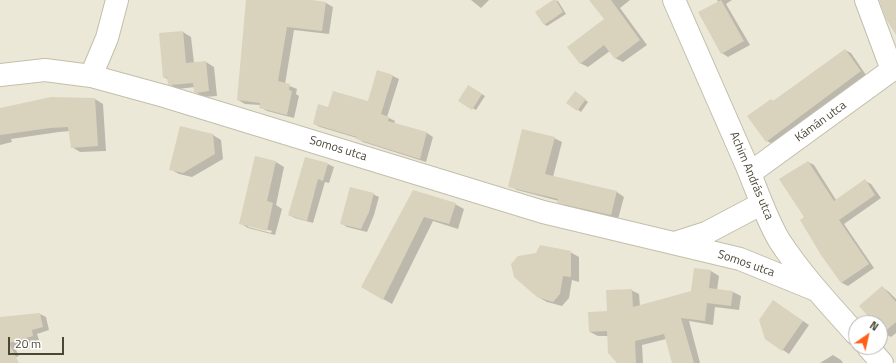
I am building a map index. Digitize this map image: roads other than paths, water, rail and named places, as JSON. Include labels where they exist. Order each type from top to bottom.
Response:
[{"type":"street","points":[[91,76],[107,38],[117,0]]},
{"type":"street","name":"Achim András utca","points":[[674,0],[750,173],[761,204],[778,238],[794,263],[848,325]]},
{"type":"street","name":"Kámán utca","points":[[750,173],[894,69],[866,0]]},
{"type":"street","name":"Somos utca","points":[[0,75],[45,70],[91,76],[164,96],[543,212],[740,259],[816,290]]},
{"type":"street","points":[[674,243],[706,233],[761,204]]},
{"type":"street","points":[[875,355],[882,363]]}]
